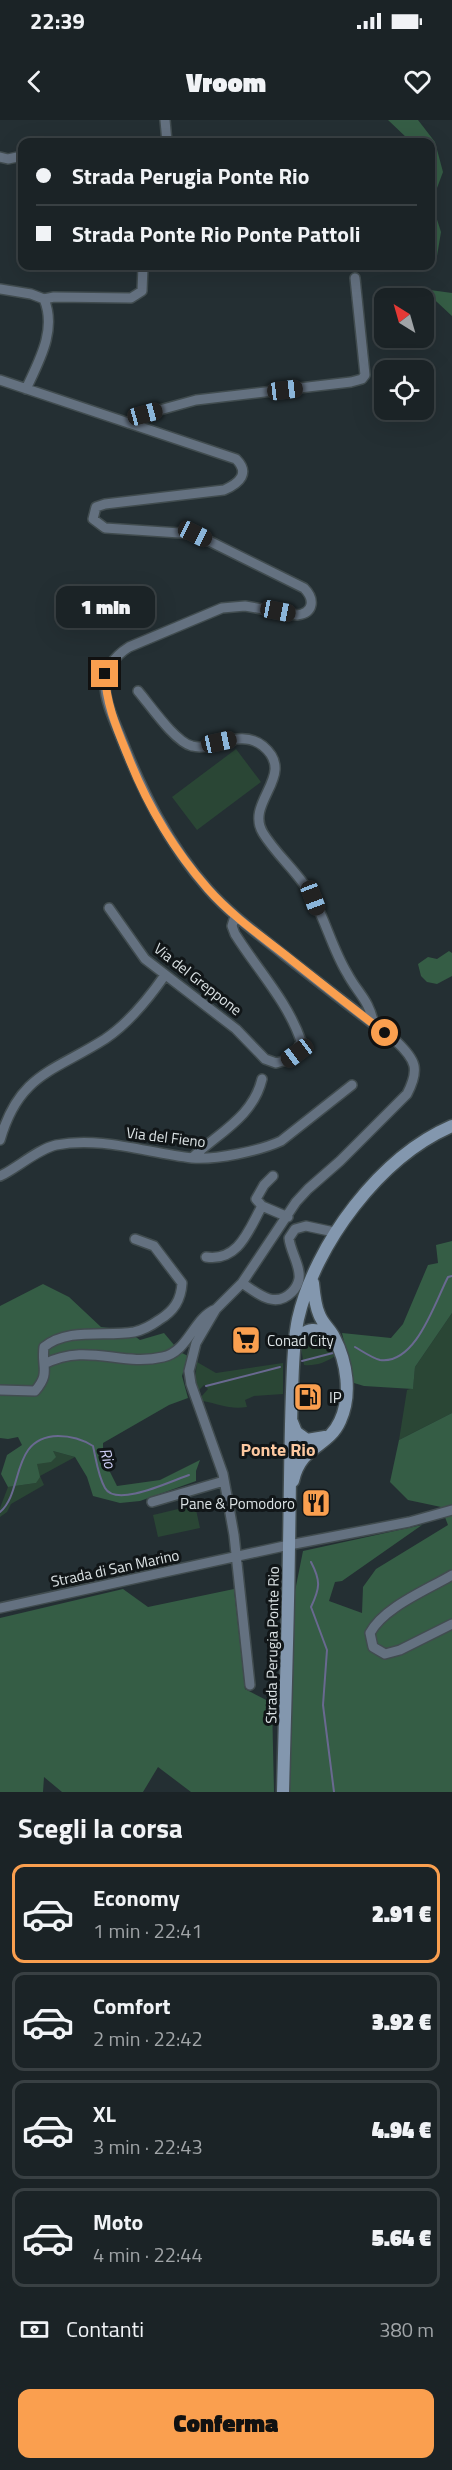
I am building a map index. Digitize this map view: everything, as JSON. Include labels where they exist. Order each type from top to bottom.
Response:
[{"type":"main road","points":[[312,1280],[334,1232],[358,1199],[390,1168],[414,1149],[452,1126]]},
{"type":"main road","name":"Strada Perugia Ponte Rio","points":[[289,1499],[295,1472],[301,1459],[330,1436],[340,1423],[348,1399],[344,1360],[334,1337],[319,1315],[312,1280]]},
{"type":"main road","name":"Strada Perugia Ponte Rio","points":[[283,1792],[294,1349],[298,1318],[312,1280]]},
{"type":"main road","points":[[298,1318],[305,1314],[319,1315]]},
{"type":"main road","points":[[294,1349],[300,1336],[312,1329],[320,1329],[334,1337]]},
{"type":"main road","points":[[291,1418],[296,1432],[306,1440],[330,1436]]},
{"type":"street","points":[[165,120],[167,138]]},
{"type":"street","points":[[0,157],[8,159],[18,157]]},
{"type":"street","points":[[0,289],[31,294],[44,299],[54,297],[131,298],[142,291],[142,270]]},
{"type":"street","points":[[0,380],[128,423],[145,414],[196,400],[362,379],[365,375],[355,278]]},
{"type":"street","points":[[26,389],[45,348],[50,319],[44,299]]},
{"type":"street","name":"Strada Perugia Ponte Rio","points":[[128,423],[236,459],[242,465],[244,472],[241,480],[224,490],[96,507],[93,519],[99,525],[105,528],[178,531],[195,534],[304,588],[310,594],[313,602],[305,614],[297,615],[245,606],[222,608],[129,647],[109,663],[105,674],[106,692],[111,711],[152,810],[172,842],[207,888],[235,916],[408,1052],[414,1060],[413,1082],[407,1094],[296,1202],[242,1283],[216,1309],[196,1343],[189,1371],[191,1384],[220,1462],[224,1481],[234,1535],[250,1685]]},
{"type":"street","points":[[138,691],[177,736],[191,746],[198,747],[233,739],[247,739],[262,745],[271,755],[275,765],[275,776],[259,811],[261,831],[313,898],[347,974],[369,1006],[374,1025]]},
{"type":"street","name":"Via del Greppone","points":[[109,908],[145,959],[203,1001],[236,1029],[265,1059],[276,1063],[287,1060],[297,1053],[301,1041],[297,1029],[286,1008],[235,934],[232,926],[235,916]]},
{"type":"street","points":[[0,1140],[11,1108],[39,1076],[107,1037],[150,998],[165,975]]},
{"type":"street","points":[[192,1158],[245,1113],[258,1094],[262,1079]]},
{"type":"street","name":"Via del Fieno","points":[[0,1176],[18,1168],[44,1149],[67,1143],[105,1144],[192,1158],[207,1158],[276,1143],[352,1086]]},
{"type":"street","points":[[273,1176],[256,1199],[262,1206],[288,1217]]},
{"type":"street","points":[[206,1257],[221,1258],[233,1253],[262,1206]]},
{"type":"street","points":[[242,1283],[264,1299],[276,1301],[286,1297],[295,1289],[299,1279],[289,1238],[295,1228],[306,1226],[334,1232]]},
{"type":"street","points":[[0,1390],[35,1390],[44,1381],[44,1347],[50,1342],[74,1335],[117,1335],[137,1332],[171,1313],[181,1296],[182,1283],[154,1246],[135,1239]]},
{"type":"street","points":[[44,1364],[71,1354],[97,1354],[129,1359],[164,1357],[179,1349],[205,1313],[216,1309]]},
{"type":"street","points":[[152,1502],[224,1481]]},
{"type":"street","name":"Strada di San Marino","points":[[0,1608],[290,1545],[409,1522],[452,1510]]},
{"type":"street","points":[[452,1575],[387,1613],[375,1624],[370,1633],[373,1647],[385,1654],[400,1650],[452,1624]]},
{"type":"green space","points":[[388,120],[418,120],[432,138],[407,138]]},
{"type":"green space","points":[[435,142],[443,172],[435,203]]},
{"type":"green space","points":[[435,213],[441,232],[437,256],[435,256]]},
{"type":"green space","points":[[434,291],[452,293],[452,316],[434,299]]},
{"type":"green space","points":[[236,749],[261,782],[197,830],[172,797]]},
{"type":"green space","points":[[449,951],[452,953],[452,976],[437,984],[427,982],[421,976],[418,964],[428,957],[437,959]]},
{"type":"green space","points":[[452,1241],[452,1313],[415,1367],[413,1389],[364,1386],[354,1383],[342,1333],[391,1338],[403,1324],[428,1265],[438,1263],[436,1245]]},
{"type":"green space","points":[[43,1284],[69,1297],[101,1327],[126,1330],[140,1340],[164,1333],[180,1352],[188,1356],[182,1376],[188,1398],[169,1405],[103,1443],[103,1458],[117,1486],[160,1480],[200,1460],[196,1471],[196,1481],[140,1501],[120,1503],[93,1496],[87,1477],[75,1457],[53,1451],[56,1457],[51,1462],[37,1464],[40,1477],[36,1483],[8,1487],[1,1474],[7,1455],[22,1445],[18,1437],[0,1438],[0,1306]]},
{"type":"green space","points":[[452,1313],[452,1413],[399,1440],[407,1390],[413,1388],[415,1367]]},
{"type":"green space","points":[[304,1336],[324,1336],[335,1356],[320,1364],[304,1365],[300,1344]]},
{"type":"green space","points":[[197,1362],[216,1373],[283,1363],[283,1394],[254,1396],[245,1400],[247,1407],[241,1408],[203,1401],[201,1397],[208,1389],[204,1385],[199,1390],[195,1380]]},
{"type":"green space","points":[[452,1413],[452,1792],[289,1792],[294,1596],[303,1551],[422,1525],[342,1581],[335,1582],[329,1601],[362,1613],[363,1587],[376,1569],[448,1525],[441,1507],[408,1500],[390,1482],[399,1440]]},
{"type":"green space","points":[[53,1451],[75,1457],[40,1476],[44,1485],[11,1504],[7,1512],[0,1517],[0,1508],[8,1487],[36,1483],[37,1464]]},
{"type":"green space","points":[[195,1505],[200,1528],[158,1537],[153,1515]]},
{"type":"green space","points":[[123,1589],[148,1607],[234,1589],[245,1689],[272,1703],[274,1792],[191,1792],[158,1767],[143,1792],[62,1792],[44,1777],[43,1792],[0,1792],[0,1618]]},
{"type":"waterway","name":"Rio","points":[[355,1347],[380,1360],[393,1359],[404,1353],[423,1330],[448,1277],[452,1276]]},
{"type":"waterway","name":"Rio","points":[[302,1361],[333,1353]]},
{"type":"waterway","name":"Rio","points":[[206,1386],[280,1367]]},
{"type":"waterway","name":"Rio","points":[[0,1512],[7,1503],[25,1455],[32,1445],[43,1439],[58,1436],[81,1440],[93,1446],[101,1478],[105,1488],[111,1493],[132,1494],[189,1475]]},
{"type":"waterway","points":[[311,1562],[318,1584],[311,1607],[327,1650],[323,1705],[334,1792]]},
{"type":"place","name":"Conad City","points":[[246,1340]]},
{"type":"place","name":"IP","points":[[308,1397]]},
{"type":"place","name":"Pane & Pomodoro","points":[[316,1503]]},
{"type":"district","name":"Ponte Rio","points":[[278,1449]]},
{"type":"route","points":[[105,674],[106,692],[111,711],[152,810],[172,842],[207,888],[235,916],[385,1033]]}]
